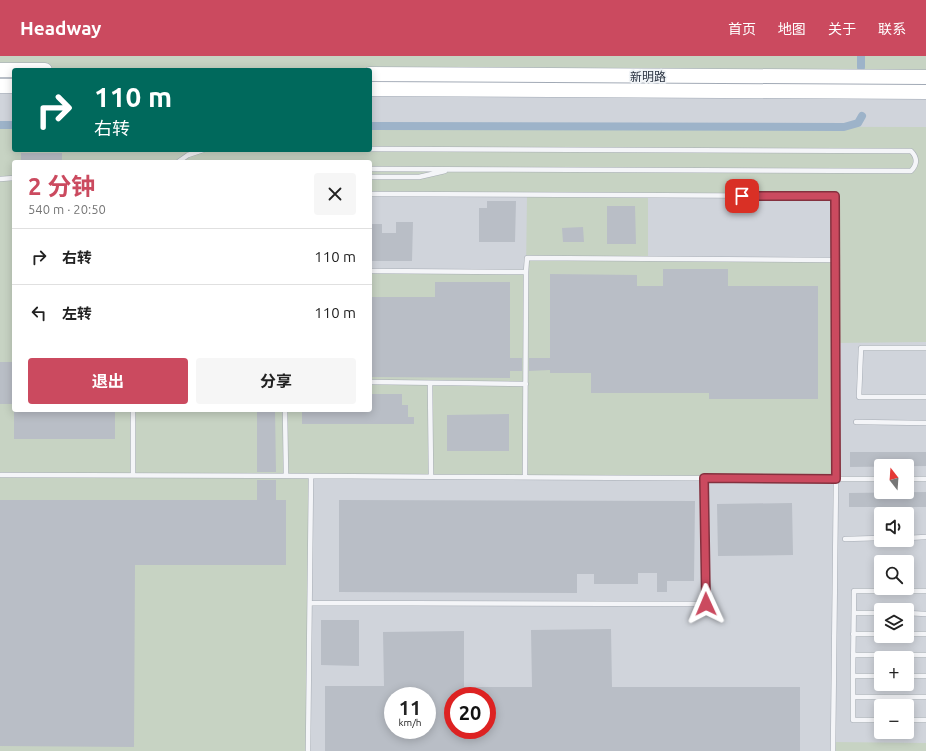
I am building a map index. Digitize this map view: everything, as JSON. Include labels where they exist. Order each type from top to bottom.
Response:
[{"type":"main road","points":[[0,70],[12,70]]},
{"type":"main road","name":"新明路","points":[[372,74],[924,76]]},
{"type":"main road","points":[[0,86],[12,86]]},
{"type":"main road","name":"新明路","points":[[372,89],[923,94]]},
{"type":"lane","points":[[372,149],[911,151],[915,155],[917,161],[911,172],[372,168]]},
{"type":"lane","points":[[181,160],[188,155],[198,152]]},
{"type":"lane","points":[[372,177],[420,177],[452,169]]},
{"type":"lane","points":[[0,178],[12,178]]},
{"type":"lane","points":[[372,194],[835,196],[836,479],[833,751]]},
{"type":"lane","points":[[525,477],[527,258],[835,260]]},
{"type":"lane","points":[[372,271],[526,272]]},
{"type":"lane","points":[[926,348],[861,348],[859,397],[926,397]]},
{"type":"lane","points":[[372,382],[526,384]]},
{"type":"lane","points":[[430,383],[431,476]]},
{"type":"lane","points":[[133,412],[133,475]]},
{"type":"lane","points":[[285,412],[286,476]]},
{"type":"lane","points":[[856,422],[926,423]]},
{"type":"lane","points":[[0,475],[874,479]]},
{"type":"lane","points":[[308,751],[311,476]]},
{"type":"lane","points":[[310,603],[706,604],[704,478]]},
{"type":"lane","points":[[914,479],[926,478]]},
{"type":"lane","points":[[914,538],[926,537]]},
{"type":"lane","points":[[845,539],[874,538]]},
{"type":"lane","points":[[874,720],[852,720],[854,591],[926,591]]},
{"type":"lane","points":[[854,613],[874,613]]},
{"type":"lane","points":[[914,613],[926,614]]},
{"type":"lane","points":[[853,634],[874,634]]},
{"type":"lane","points":[[914,634],[926,634]]},
{"type":"lane","points":[[853,654],[926,655]]},
{"type":"lane","points":[[853,676],[874,676]]},
{"type":"lane","points":[[914,676],[926,676]]},
{"type":"lane","points":[[853,697],[926,697]]},
{"type":"lane","points":[[914,720],[926,720]]},
{"type":"shaded area","points":[[0,56],[926,56],[926,751],[0,751]]},
{"type":"green space","points":[[0,56],[926,56],[926,77],[372,70],[372,68],[0,69]]},
{"type":"green space","points":[[0,125],[12,125],[12,152],[372,152],[372,126],[926,127],[926,342],[835,343],[836,479],[311,476],[308,751],[0,751]],"holes":[[[648,196],[835,196],[835,260],[648,259]]]},
{"type":"green space","points":[[833,742],[926,743],[926,751],[833,751]]},
{"type":"building","points":[[21,153],[62,153],[62,160],[21,160]]},
{"type":"building","points":[[487,201],[516,201],[515,242],[479,242],[479,208],[487,208]]},
{"type":"building","points":[[607,206],[635,206],[636,244],[607,244]]},
{"type":"building","points":[[396,222],[413,222],[412,261],[372,261],[372,224],[382,224],[382,233],[396,233]]},
{"type":"building","points":[[583,227],[584,242],[563,242],[562,228]]},
{"type":"building","points":[[663,269],[728,269],[728,286],[818,286],[818,399],[709,399],[709,393],[591,393],[591,373],[550,373],[550,370],[529,371],[529,358],[550,358],[550,274],[637,275],[637,286],[663,286]]},
{"type":"building","points":[[435,282],[510,282],[510,358],[522,358],[522,371],[510,371],[510,378],[372,377],[372,297],[435,297]]},
{"type":"building","points":[[0,362],[12,362],[12,404],[0,404]]},
{"type":"building","points":[[372,394],[402,394],[402,405],[408,405],[408,417],[414,417],[414,424],[302,424],[302,412],[372,412]]},
{"type":"building","points":[[14,412],[115,412],[115,439],[14,439]]},
{"type":"building","points":[[257,412],[275,412],[276,472],[257,472]]},
{"type":"building","points":[[509,414],[509,451],[447,451],[447,415]]},
{"type":"building","points":[[850,452],[926,452],[926,466],[914,466],[914,459],[874,459],[874,467],[850,467]]},
{"type":"building","points":[[257,480],[276,480],[276,500],[286,500],[286,565],[135,565],[134,747],[0,746],[0,500],[257,500]]},
{"type":"building","points":[[914,492],[926,492],[926,507],[849,507],[849,493],[874,493],[874,499],[914,499]]},
{"type":"building","points":[[339,500],[695,501],[694,581],[667,581],[667,592],[657,592],[657,573],[638,573],[638,584],[594,584],[594,574],[577,574],[577,593],[339,592]]},
{"type":"building","points":[[792,503],[793,555],[718,556],[717,504]]},
{"type":"building","points":[[321,620],[359,620],[359,666],[321,665]]},
{"type":"building","points":[[611,629],[612,687],[800,687],[800,751],[325,751],[325,686],[384,686],[383,632],[464,631],[464,687],[444,687],[444,739],[496,739],[496,687],[532,687],[531,630]]},
{"type":"waterway","points":[[861,56],[861,67]]},
{"type":"waterway","points":[[372,126],[844,127],[858,123],[862,116]]},
{"type":"waterway","points":[[0,125],[12,125]]},
{"type":"route","points":[[706,604],[704,478],[836,479],[835,196],[742,196]]}]
